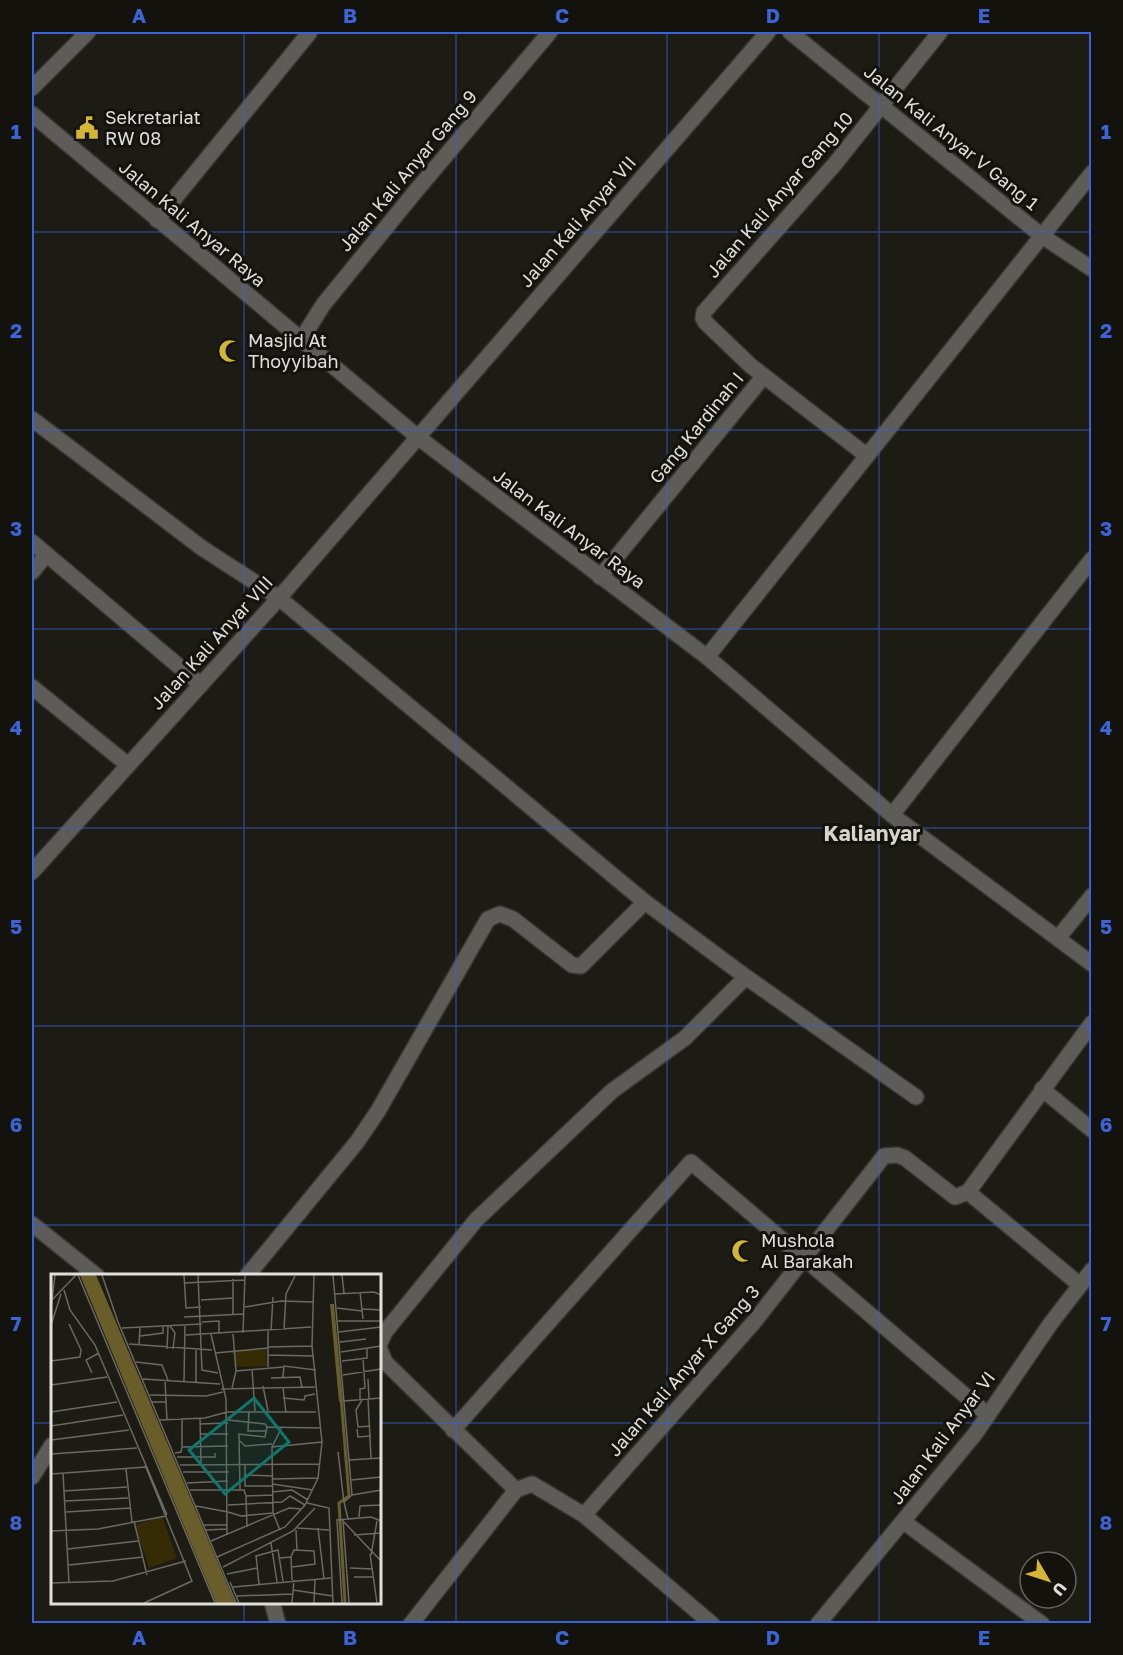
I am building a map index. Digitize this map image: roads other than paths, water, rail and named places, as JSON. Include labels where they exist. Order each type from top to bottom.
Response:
[{"type":"street","points":[[32,88],[88,32]]},
{"type":"street","points":[[157,220],[310,32]]},
{"type":"street","name":"Jalan Kali Anyar Gang 9","points":[[301,340],[323,305],[550,32]]},
{"type":"street","name":"Jalan Kali Anyar VII","points":[[418,438],[768,32]]},
{"type":"street","name":"Jalan Kali Anyar V Gang 1","points":[[790,32],[1042,236],[1092,269]]},
{"type":"street","name":"Jalan Kali Anyar Gang 10","points":[[764,376],[705,322],[704,312],[834,165],[940,32]]},
{"type":"street","name":"Jalan Kali Anyar Raya","points":[[32,114],[418,438],[707,657],[892,815],[1092,964]]},
{"type":"street","points":[[707,657],[1092,173]]},
{"type":"street","name":"Gang Kardinah I","points":[[600,577],[764,376],[866,455]]},
{"type":"street","points":[[32,418],[202,548],[279,598],[645,902],[746,977],[916,1097]]},
{"type":"street","name":"Jalan Kali Anyar VIII","points":[[32,872],[279,598],[418,438]]},
{"type":"street","points":[[32,542],[201,685]]},
{"type":"street","points":[[32,572],[46,555]]},
{"type":"street","points":[[892,815],[1092,559]]},
{"type":"street","points":[[32,687],[128,765]]},
{"type":"street","points":[[1058,938],[1092,896]]},
{"type":"street","points":[[248,1274],[357,1142],[378,1111],[488,919],[500,914],[513,919],[572,965],[581,966],[645,902]]},
{"type":"street","points":[[381,1341],[385,1332],[476,1220],[612,1091],[685,1038],[746,977]]},
{"type":"street","points":[[1080,1285],[968,1192],[1092,1023]]},
{"type":"street","points":[[1042,1089],[1092,1130]]},
{"type":"street","name":"Jalan Kali Anyar X Gang 3","points":[[584,1515],[754,1322],[884,1156],[897,1155],[905,1158],[955,1197],[968,1192]]},
{"type":"street","points":[[453,1430],[689,1162],[693,1162],[988,1415]]},
{"type":"street","points":[[32,1224],[96,1274]]},
{"type":"street","name":"Jalan Kali Anyar VI","points":[[818,1623],[975,1434],[1051,1323],[1092,1270]]},
{"type":"street","points":[[381,1352],[385,1362],[516,1491]]},
{"type":"street","points":[[32,1477],[51,1447]]},
{"type":"street","points":[[411,1623],[516,1491],[532,1484],[584,1515],[712,1623]]},
{"type":"street","points":[[904,1522],[1042,1623]]},
{"type":"street","points":[[273,1604],[278,1623]]},
{"type":"place","name":"Sekretariat RW 08","points":[[87,128]]},
{"type":"place","name":"Masjid At Thoyyibah","points":[[230,351]]},
{"type":"place","name":"Mushola Al Barakah","points":[[743,1251]]},
{"type":"district","name":"Kalianyar","points":[[872,834]]}]
